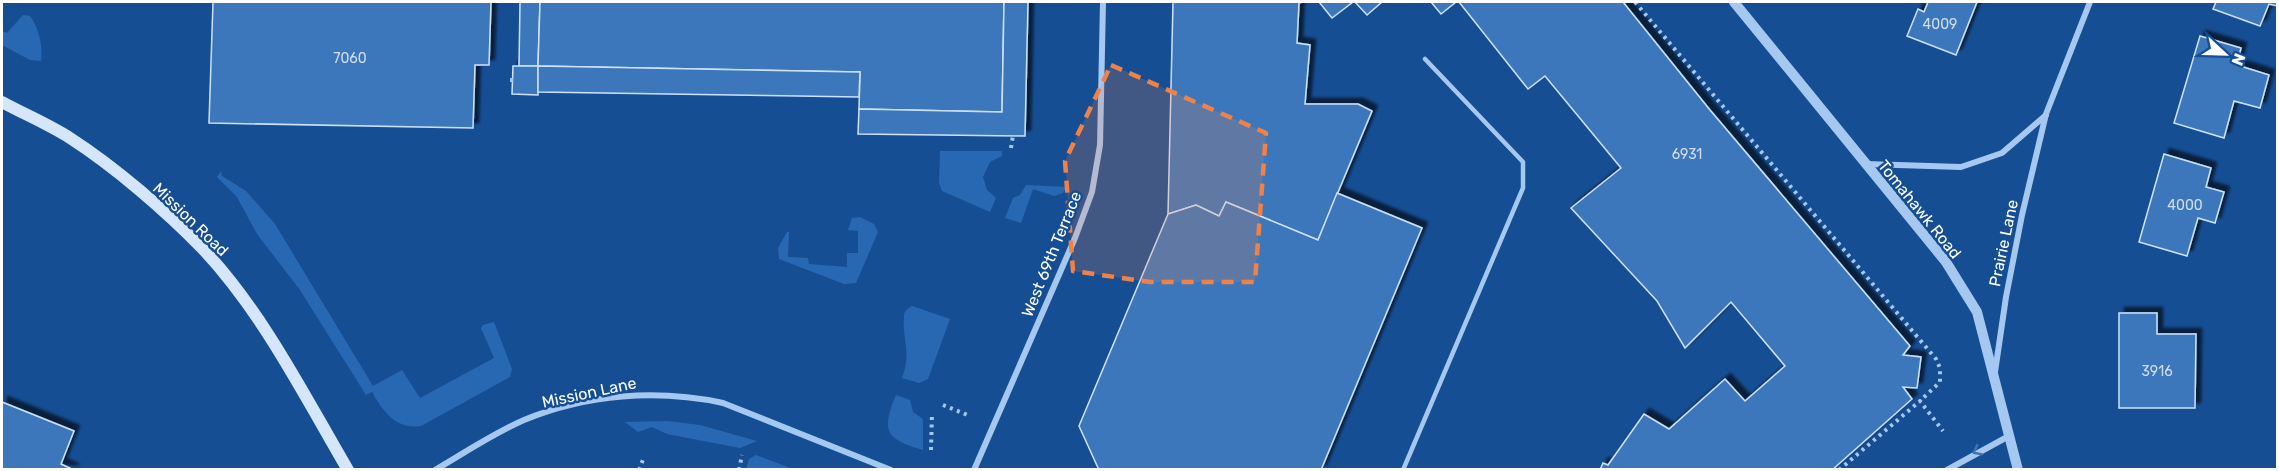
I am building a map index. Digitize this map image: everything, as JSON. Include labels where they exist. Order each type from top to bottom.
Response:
[{"type":"main road","name":"Mission Road","points":[[2,102],[69,137],[114,169],[203,249],[240,295],[279,351],[348,470]]},
{"type":"street","name":"West 69th Terrace","points":[[974,470],[1075,238],[1092,192],[1100,145],[1103,2]]},
{"type":"street","name":"Tomahawk Road","points":[[1734,2],[1946,262],[1971,302],[1977,312],[2018,470]]},
{"type":"street","name":"Prairie Lane","points":[[1995,379],[2006,297],[2019,227],[2046,114],[2090,2]]},
{"type":"street","name":"Prairie Lane","points":[[1864,164],[1961,167],[2002,153],[2046,114]]},
{"type":"street","name":"Mission Lane","points":[[435,470],[524,420],[566,408],[634,394],[694,397],[723,403],[891,470]]},
{"type":"street","points":[[1947,470],[2009,436]]},
{"type":"lane","points":[[1403,470],[1519,198],[1525,173],[1523,162],[1425,59]]},
{"type":"path","points":[[1635,2],[1936,359],[1940,368],[1940,382],[1839,470]]},
{"type":"path","points":[[1011,148],[1013,135]]},
{"type":"path","points":[[1920,401],[1943,431]]},
{"type":"path","points":[[943,405],[971,416]]},
{"type":"path","points":[[932,414],[932,450]]},
{"type":"path","points":[[740,470],[742,455]]},
{"type":"path","points":[[639,470],[644,458]]},
{"type":"highlighted area","points":[[1111,65],[1266,133],[1259,201],[1255,282],[1150,282],[1073,271],[1065,161]]},
{"type":"shaded area","points":[[23,15],[30,16],[36,26],[41,43],[41,61],[30,60],[2,45],[2,31],[7,33]]},
{"type":"shaded area","points":[[940,151],[1002,151],[1002,156],[990,162],[983,177],[987,190],[996,198],[990,212],[942,191],[939,183]]},
{"type":"shaded area","points":[[221,171],[222,176],[246,191],[275,224],[373,386],[402,370],[420,398],[494,358],[481,328],[483,325],[494,322],[512,369],[510,377],[421,426],[404,425],[391,418],[372,392],[366,395],[300,290],[257,234],[237,197],[217,177]]},
{"type":"shaded area","points":[[1026,185],[1066,187],[1063,193],[1054,196],[1033,189],[1021,223],[1005,218],[1013,198],[1020,195]]},
{"type":"shaded area","points":[[860,217],[874,224],[878,232],[856,283],[844,284],[779,259],[778,248],[789,232],[788,257],[808,258],[809,264],[847,267],[847,253],[858,253],[858,231],[848,230],[852,218]]},
{"type":"shaded area","points":[[912,306],[950,319],[928,379],[919,383],[902,378],[906,361],[904,314]]},
{"type":"shaded area","points":[[896,395],[910,400],[913,412],[923,419],[923,450],[901,442],[890,432],[889,417]]},
{"type":"shaded area","points":[[667,421],[700,425],[757,441],[740,448],[667,434],[652,427],[638,432],[625,422]]},
{"type":"shaded area","points":[[756,455],[793,469],[746,469],[749,459]]},
{"type":"building","points":[[213,2],[491,2],[489,65],[475,65],[473,128],[209,123]]},
{"type":"building","points":[[520,2],[540,2],[538,66],[519,66]]},
{"type":"building","points":[[540,2],[1004,2],[1002,112],[859,109],[860,72],[538,66]]},
{"type":"building","points":[[1004,2],[1028,2],[1025,136],[858,134],[859,109],[1002,112]]},
{"type":"building","points":[[1173,2],[1302,2],[1299,3],[1297,43],[1310,45],[1305,104],[1358,104],[1372,111],[1318,240],[1226,202],[1219,216],[1196,205],[1168,214]]},
{"type":"building","points":[[1319,2],[1353,2],[1332,18]]},
{"type":"building","points":[[1355,2],[1382,2],[1367,15]]},
{"type":"building","points":[[1431,2],[1456,2],[1441,14]]},
{"type":"building","points":[[1459,2],[1623,2],[1710,110],[1910,346],[1903,355],[1921,357],[1917,388],[1903,387],[1912,399],[1832,470],[1600,470],[1603,463],[1608,465],[1644,414],[1669,429],[1725,379],[1745,401],[1785,366],[1731,302],[1685,348],[1657,301],[1571,208],[1621,168],[1545,76],[1528,89]]},
{"type":"building","points":[[1928,2],[1977,2],[1956,55],[1907,36],[1918,9],[1924,12]]},
{"type":"building","points":[[2216,2],[2278,2],[2278,6],[2269,4],[2260,26],[2213,9]]},
{"type":"building","points":[[2200,36],[2241,48],[2237,65],[2269,75],[2260,108],[2234,101],[2224,138],[2174,123]]},
{"type":"building","points":[[513,66],[538,66],[538,95],[512,94]]},
{"type":"building","points":[[538,66],[860,72],[859,97],[538,92]]},
{"type":"building","points":[[2164,154],[2211,168],[2206,187],[2224,192],[2215,223],[2198,218],[2187,256],[2139,242]]},
{"type":"building","points":[[1337,193],[1422,228],[1321,470],[1099,470],[1079,426],[1168,214],[1196,205],[1219,216],[1226,202],[1318,240]]},
{"type":"building","points":[[2119,313],[2157,313],[2157,334],[2196,334],[2195,408],[2119,408]]},
{"type":"building","points":[[2,402],[74,431],[61,464],[74,470],[2,470]]}]
